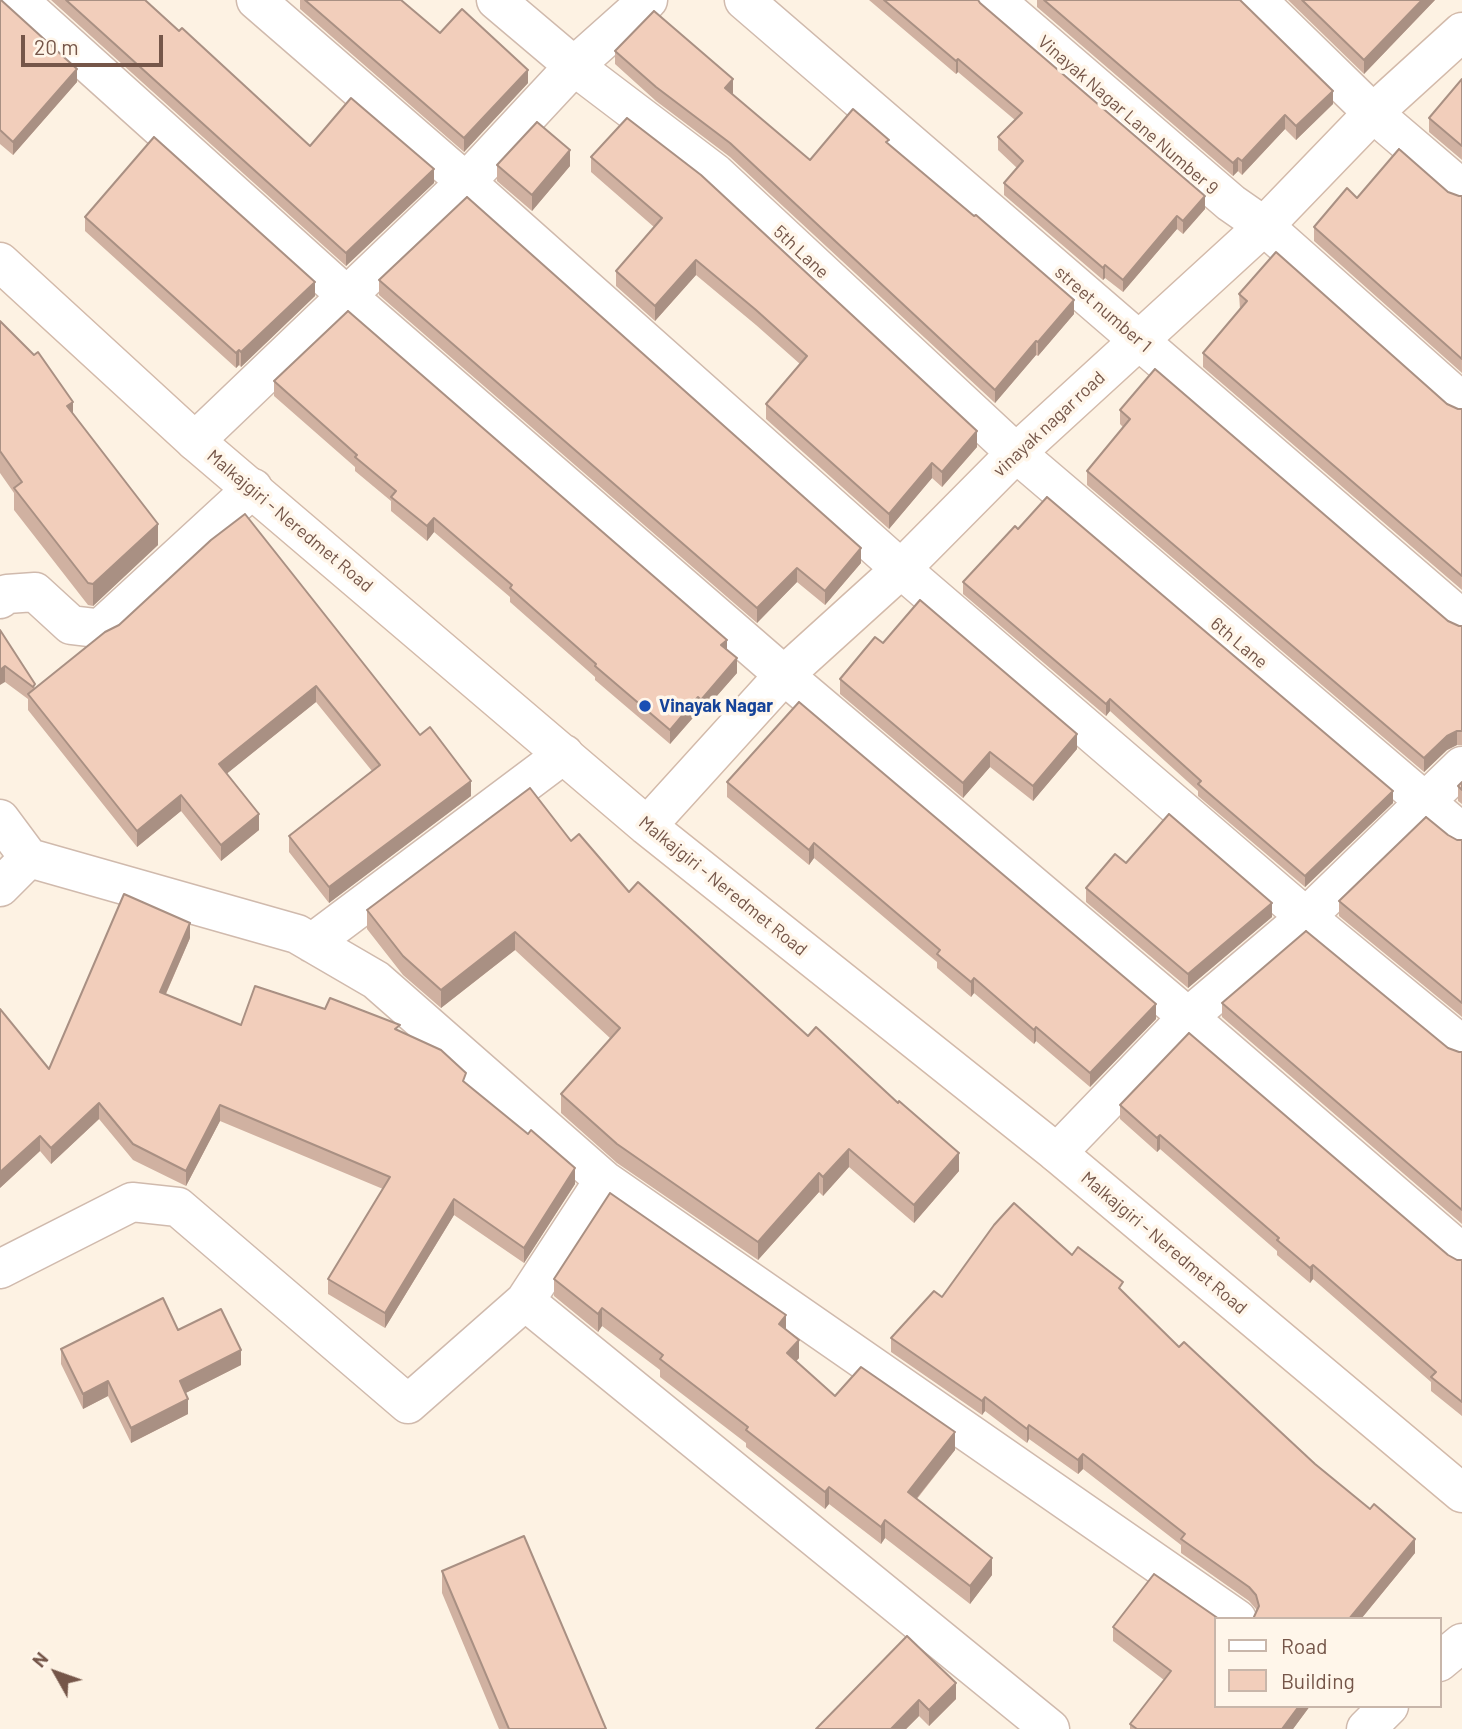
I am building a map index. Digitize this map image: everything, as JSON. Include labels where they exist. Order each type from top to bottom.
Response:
[{"type":"street","points":[[18,0],[347,296],[784,675],[1462,1253]]},
{"type":"street","points":[[256,0],[466,182],[901,569],[1306,917],[1462,1045]]},
{"type":"street","name":"5th Lane","points":[[496,0],[574,66],[715,173],[1016,453]]},
{"type":"street","points":[[195,441],[466,182],[574,66],[648,0]]},
{"type":"street","name":"street number 1","points":[[744,0],[1462,619]]},
{"type":"street","name":"Vinayak Nagar Lane Number 9","points":[[995,0],[1231,203],[1264,226],[1462,402]]},
{"type":"street","points":[[1257,0],[1373,113],[1462,189]]},
{"type":"street","name":"vinayak nagar road","points":[[647,826],[784,675],[901,569],[1016,453],[1264,226],[1373,113],[1462,32]]},
{"type":"street","name":"Malkajgiri - Neredmet Road","points":[[0,261],[195,441],[647,826],[1057,1153],[1462,1493]]},
{"type":"street","name":"6th Lane","points":[[1016,453],[1462,833]]},
{"type":"street","points":[[0,599],[6,594],[35,592],[71,625],[96,628],[104,625],[253,488]]},
{"type":"street","points":[[312,943],[564,754]]},
{"type":"street","points":[[1057,1153],[1188,1017],[1306,917],[1462,766]]},
{"type":"street","points":[[0,819],[29,858],[297,934],[376,980],[604,1180],[1234,1617]]},
{"type":"street","points":[[0,887],[29,858]]},
{"type":"street","points":[[0,1269],[132,1202],[178,1207],[408,1404],[525,1300],[604,1180]]},
{"type":"street","points":[[525,1300],[1050,1729]]},
{"type":"street","points":[[1441,1660],[1462,1643]]},
{"type":"building","points":[[0,0],[77,69],[13,142],[0,130]]},
{"type":"building","points":[[66,0],[145,0],[179,31],[182,28],[310,146],[351,98],[434,169],[346,253]]},
{"type":"building","points":[[305,0],[401,0],[440,33],[462,9],[528,70],[464,138]]},
{"type":"building","points":[[884,0],[978,0],[1205,196],[1183,221],[1177,216],[1123,280],[1105,265],[1103,268],[1004,183],[1023,161],[998,137],[1022,113]]},
{"type":"building","points":[[1044,0],[1240,0],[1333,91],[1296,126],[1285,115],[1242,161],[1238,158],[1233,163]]},
{"type":"building","points":[[1302,0],[1422,0],[1364,60]]},
{"type":"building","points":[[654,11],[733,79],[725,88],[810,160],[853,109],[889,140],[886,142],[1074,300],[995,390],[730,143],[656,87],[615,51]]},
{"type":"building","points":[[1462,79],[1462,146],[1429,118]]},
{"type":"building","points":[[627,118],[701,175],[977,431],[942,472],[932,463],[889,514],[766,404],[807,356],[756,310],[696,260],[655,306],[616,271],[662,218],[591,157]]},
{"type":"building","points":[[537,122],[570,150],[532,195],[497,165]]},
{"type":"building","points":[[154,137],[315,282],[241,352],[239,350],[236,353],[85,217]]},
{"type":"building","points":[[1399,149],[1448,192],[1462,196],[1462,359],[1314,227],[1347,188],[1357,198]]},
{"type":"building","points":[[467,197],[861,548],[825,591],[797,568],[757,608],[379,280]]},
{"type":"building","points":[[1276,252],[1447,404],[1462,409],[1462,576],[1203,353],[1247,301],[1239,294]]},
{"type":"building","points":[[348,311],[727,640],[721,645],[737,658],[701,700],[698,697],[670,730],[595,666],[596,664],[510,588],[512,585],[434,518],[427,526],[391,497],[396,491],[355,457],[357,455],[274,381]]},
{"type":"building","points":[[0,321],[34,355],[38,352],[73,402],[67,406],[158,524],[93,584],[88,583],[14,488],[22,482],[0,451]]},
{"type":"building","points":[[1155,369],[1448,621],[1462,626],[1462,731],[1447,736],[1424,758],[1087,471],[1130,419],[1120,410]]},
{"type":"building","points":[[1047,497],[1393,791],[1305,876],[1198,784],[1201,781],[1110,699],[1106,704],[963,582],[1015,526],[1018,529]]},
{"type":"building","points":[[245,514],[420,735],[430,727],[471,781],[329,887],[289,836],[380,765],[316,686],[219,764],[259,814],[221,845],[181,795],[137,831],[28,694],[105,632],[119,625],[211,540]]},
{"type":"building","points":[[920,600],[1077,734],[1033,786],[990,752],[963,783],[840,679],[875,637],[883,643]]},
{"type":"building","points":[[0,630],[35,684],[33,687],[5,666],[0,670]]},
{"type":"building","points":[[799,702],[1156,1004],[1090,1073],[1036,1027],[1034,1030],[974,978],[971,982],[937,954],[940,950],[814,843],[809,850],[727,782]]},
{"type":"building","points":[[530,788],[571,841],[579,834],[629,892],[638,882],[808,1036],[816,1027],[898,1103],[899,1101],[959,1153],[914,1205],[849,1149],[823,1177],[819,1173],[758,1242],[617,1144],[561,1094],[620,1028],[515,932],[441,990],[403,956],[367,910]]},
{"type":"building","points":[[1169,814],[1272,903],[1188,974],[1086,888],[1115,854],[1126,863]]},
{"type":"building","points":[[1426,817],[1448,835],[1462,840],[1462,1003],[1339,901]]},
{"type":"building","points":[[124,894],[190,923],[160,992],[241,1025],[255,986],[325,1009],[330,998],[400,1025],[395,1029],[441,1050],[466,1073],[463,1081],[528,1134],[531,1130],[575,1168],[524,1248],[454,1199],[385,1313],[328,1279],[390,1177],[220,1105],[186,1171],[133,1144],[99,1103],[51,1148],[40,1136],[0,1172],[0,1009],[49,1069]]},
{"type":"building","points":[[1306,931],[1448,1048],[1462,1052],[1462,1210],[1222,1003]]},
{"type":"building","points":[[1189,1033],[1448,1255],[1462,1260],[1462,1402],[1431,1377],[1436,1372],[1313,1265],[1310,1268],[1160,1135],[1157,1138],[1120,1105]]},
{"type":"building","points":[[610,1193],[786,1315],[779,1324],[799,1340],[787,1353],[835,1396],[861,1367],[955,1432],[908,1492],[992,1558],[970,1586],[885,1520],[881,1527],[829,1487],[825,1492],[746,1430],[748,1427],[660,1359],[663,1355],[602,1308],[598,1314],[554,1279]]},
{"type":"building","points":[[1014,1203],[1072,1255],[1078,1247],[1123,1282],[1119,1288],[1179,1347],[1184,1342],[1315,1464],[1370,1509],[1374,1504],[1415,1539],[1351,1617],[1254,1617],[1259,1606],[1256,1595],[1249,1587],[1181,1539],[1185,1534],[1083,1454],[1078,1460],[1029,1425],[1027,1429],[985,1397],[982,1401],[891,1338],[934,1291],[942,1297],[994,1225]]},
{"type":"building","points":[[163,1298],[178,1330],[221,1309],[241,1350],[180,1381],[188,1399],[131,1428],[108,1381],[83,1394],[61,1349]]},
{"type":"building","points":[[524,1536],[606,1729],[509,1729],[442,1571]]},
{"type":"building","points":[[1154,1574],[1216,1617],[1214,1617],[1214,1708],[1298,1708],[1282,1729],[1137,1729],[1130,1724],[1171,1671],[1113,1627]]},
{"type":"building","points":[[907,1636],[956,1683],[929,1710],[919,1700],[891,1729],[816,1729]]},
{"type":"place","name":"Vinayak Nagar","points":[[645,706]]}]
